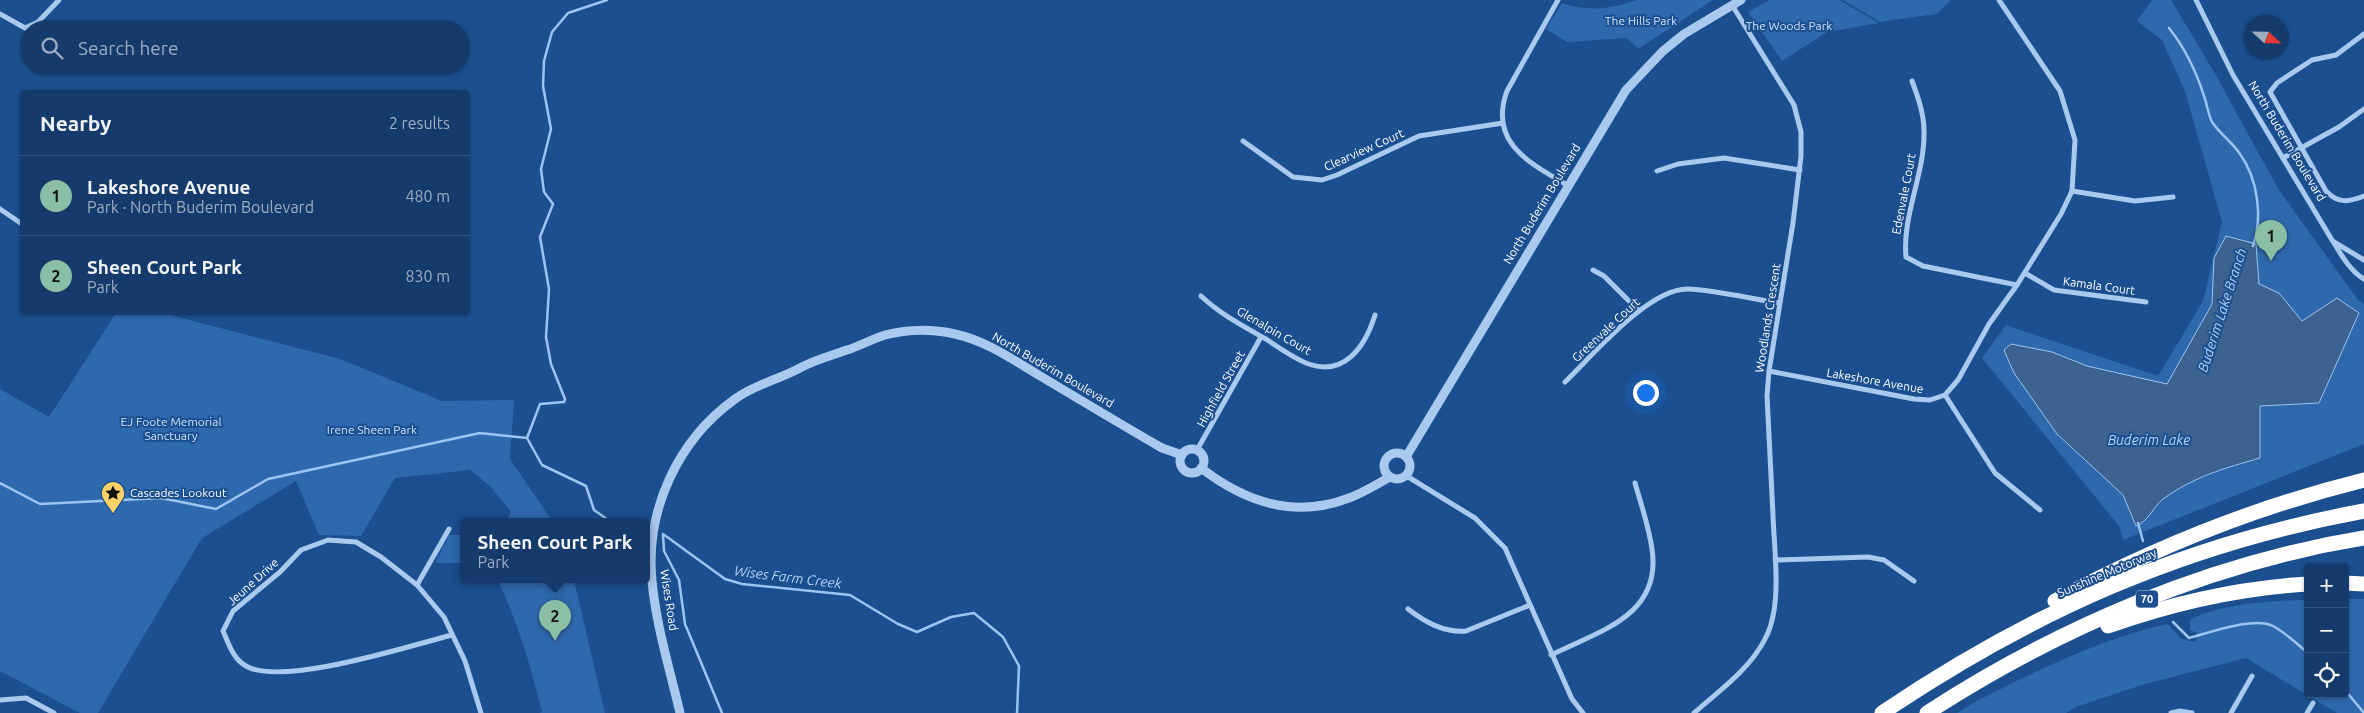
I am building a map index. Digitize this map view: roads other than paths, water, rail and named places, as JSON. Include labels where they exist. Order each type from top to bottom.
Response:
[{"type":"highway","points":[[2036,620],[2048,605],[2102,576],[2166,546],[2283,502],[2364,480]]},
{"type":"highway","name":"Sunshine Motorway","points":[[1882,713],[1985,648],[2036,620],[2096,592],[2196,554],[2281,529],[2364,511]]},
{"type":"highway","name":"70","points":[[1927,713],[1946,700],[2053,640],[2141,601],[2219,574],[2281,556],[2364,538]]},
{"type":"highway","points":[[2349,583],[2364,584]]},
{"type":"highway","points":[[1946,700],[1968,696],[2094,631],[2152,610],[2219,594],[2304,584]]},
{"type":"street","points":[[40,20],[59,0]]},
{"type":"street","points":[[1558,0],[1507,91],[1504,102],[1503,123],[1508,139],[1519,155],[1567,185]]},
{"type":"street","name":"North Buderim Boulevard","points":[[1406,457],[1613,108],[1640,73],[1684,34],[1741,0]]},
{"type":"street","points":[[2000,0],[2060,92],[2075,140],[2072,191],[2061,214],[2025,273],[1989,324],[1958,380],[1945,395],[1995,473],[2040,510]]},
{"type":"street","name":"North Buderim Boulevard","points":[[2196,0],[2233,75],[2332,240],[2347,264],[2356,274],[2364,278]]},
{"type":"street","name":"Woodlands Crescent","points":[[1694,713],[1743,670],[1766,639],[1774,616],[1775,560],[1767,396],[1769,371],[1800,170],[1800,132],[1794,105],[1732,6]]},
{"type":"street","points":[[0,14],[20,25]]},
{"type":"street","points":[[2364,34],[2336,55],[2312,60],[2271,89],[2271,94],[2321,182],[2333,198],[2338,201],[2348,201],[2364,196]]},
{"type":"street","name":"Edenvale Court","points":[[1912,82],[1918,98],[1924,130],[1921,157],[1905,240],[1906,257],[1923,266],[2017,285]]},
{"type":"street","points":[[2283,158],[2349,122],[2364,108]]},
{"type":"street","name":"Clearview Court","points":[[1243,141],[1292,177],[1322,180],[1337,175],[1419,136],[1503,123]]},
{"type":"street","points":[[1656,171],[1678,164],[1724,158],[1800,170]]},
{"type":"street","points":[[2072,191],[2135,201],[2173,197]]},
{"type":"street","points":[[0,209],[20,223]]},
{"type":"street","name":"North Buderim Boulevard","points":[[2332,240],[2364,260]]},
{"type":"street","points":[[1593,270],[1604,276],[1639,311]]},
{"type":"street","name":"Kamala Court","points":[[2025,273],[2054,290],[2146,302]]},
{"type":"street","name":"Greenvale Court","points":[[1566,382],[1639,311],[1667,292],[1688,289],[1779,303]]},
{"type":"street","name":"Glenalpin Court","points":[[1201,296],[1213,307],[1306,363],[1331,365],[1344,362],[1364,344],[1374,315]]},
{"type":"street","name":"North Buderim Boulevard","points":[[848,350],[886,335],[912,331],[947,332],[965,336],[988,346],[1162,448],[1182,455]]},
{"type":"street","name":"Highfield Street","points":[[1197,450],[1261,337]]},
{"type":"street","name":"Wises Road","points":[[680,713],[657,615],[652,580],[652,541],[659,506],[666,485],[694,438],[736,398],[812,361],[848,350]]},
{"type":"street","name":"Lakeshore Avenue","points":[[1769,371],[1914,399],[1930,400],[1945,395]]},
{"type":"street","points":[[1190,449],[1197,450],[1203,456],[1201,468],[1192,472],[1185,470],[1180,462],[1182,455],[1190,449]]},
{"type":"street","points":[[1201,468],[1217,480],[1256,500],[1299,508],[1318,506],[1351,498],[1390,477],[1400,478],[1410,468],[1406,457],[1396,453],[1387,458],[1385,468],[1390,477]]},
{"type":"street","points":[[1405,475],[1475,518],[1505,548],[1572,699],[1583,713]]},
{"type":"street","points":[[1552,655],[1624,619],[1635,610],[1643,598],[1653,575],[1653,555],[1635,483]]},
{"type":"street","points":[[417,585],[449,529]]},
{"type":"street","name":"Jeune Drive","points":[[452,635],[309,671],[278,673],[246,667],[233,654],[224,632],[233,610],[280,572],[301,550],[328,540],[356,542],[381,557],[417,585],[444,617],[465,661],[481,713]]},
{"type":"street","points":[[1775,560],[1868,557],[1884,560],[1914,581]]},
{"type":"street","points":[[1408,609],[1421,620],[1456,632],[1466,631],[1530,605]]},
{"type":"street","points":[[2230,713],[2252,676]]},
{"type":"street","points":[[0,700],[26,698],[54,713]]},
{"type":"street","points":[[2307,713],[2312,703]]},
{"type":"street","points":[[2171,713],[2180,711],[2192,713]]},
{"type":"water","name":"Buderim Lake","points":[[2226,236],[2256,244],[2259,284],[2279,293],[2302,321],[2337,298],[2359,313],[2319,403],[2260,406],[2260,458],[2198,479],[2174,491],[2159,502],[2147,518],[2136,526],[2123,495],[2057,434],[2014,373],[2004,350],[2011,344],[2052,352],[2087,366],[2167,384],[2212,304],[2214,258]]},
{"type":"waterway","points":[[605,518],[594,510],[586,486],[542,465],[527,438],[540,404],[564,402],[565,399],[551,364],[546,337],[549,289],[540,237],[553,204],[544,192],[541,169],[551,129],[543,86],[544,61],[552,32],[568,13],[607,0]]},
{"type":"waterway","name":"Buderim Lake Branch","points":[[2169,28],[2194,69],[2212,122],[2237,150],[2251,175],[2255,187],[2258,211],[2258,223],[2253,246]]},
{"type":"waterway","points":[[0,483],[40,504],[161,498],[216,509],[268,479],[480,433],[527,438]]},
{"type":"waterway","name":"Buderim Lake Branch","points":[[2138,523],[2143,541]]},
{"type":"waterway","name":"Wises Farm Creek","points":[[663,534],[725,579],[742,584],[850,595],[898,624],[917,632],[951,617],[974,613],[1003,637],[1019,666],[1017,713]]},
{"type":"waterway","points":[[663,535],[664,551],[679,580],[685,624],[722,713]]},
{"type":"waterway","name":"Buderim Lake Branch","points":[[2173,622],[2189,638],[2231,626],[2265,623],[2282,632],[2304,650]]},
{"type":"waterway","name":"Buderim Lake Branch","points":[[2349,695],[2364,713]]},
{"type":"place","name":"Lakeshore Avenue","points":[[2271,261]]},
{"type":"place","name":"Cascades Lookout","points":[[113,514]]},
{"type":"place","name":"Sheen Court Park","points":[[555,641]]},
{"type":"park label","name":"The Hills Park","points":[[1641,21]]},
{"type":"park label","name":"The Woods Park","points":[[1789,26]]},
{"type":"park label","name":"EJ Foote Memorial Sanctuary","points":[[171,429]]},
{"type":"park label","name":"Irene Sheen Park","points":[[372,430]]}]
